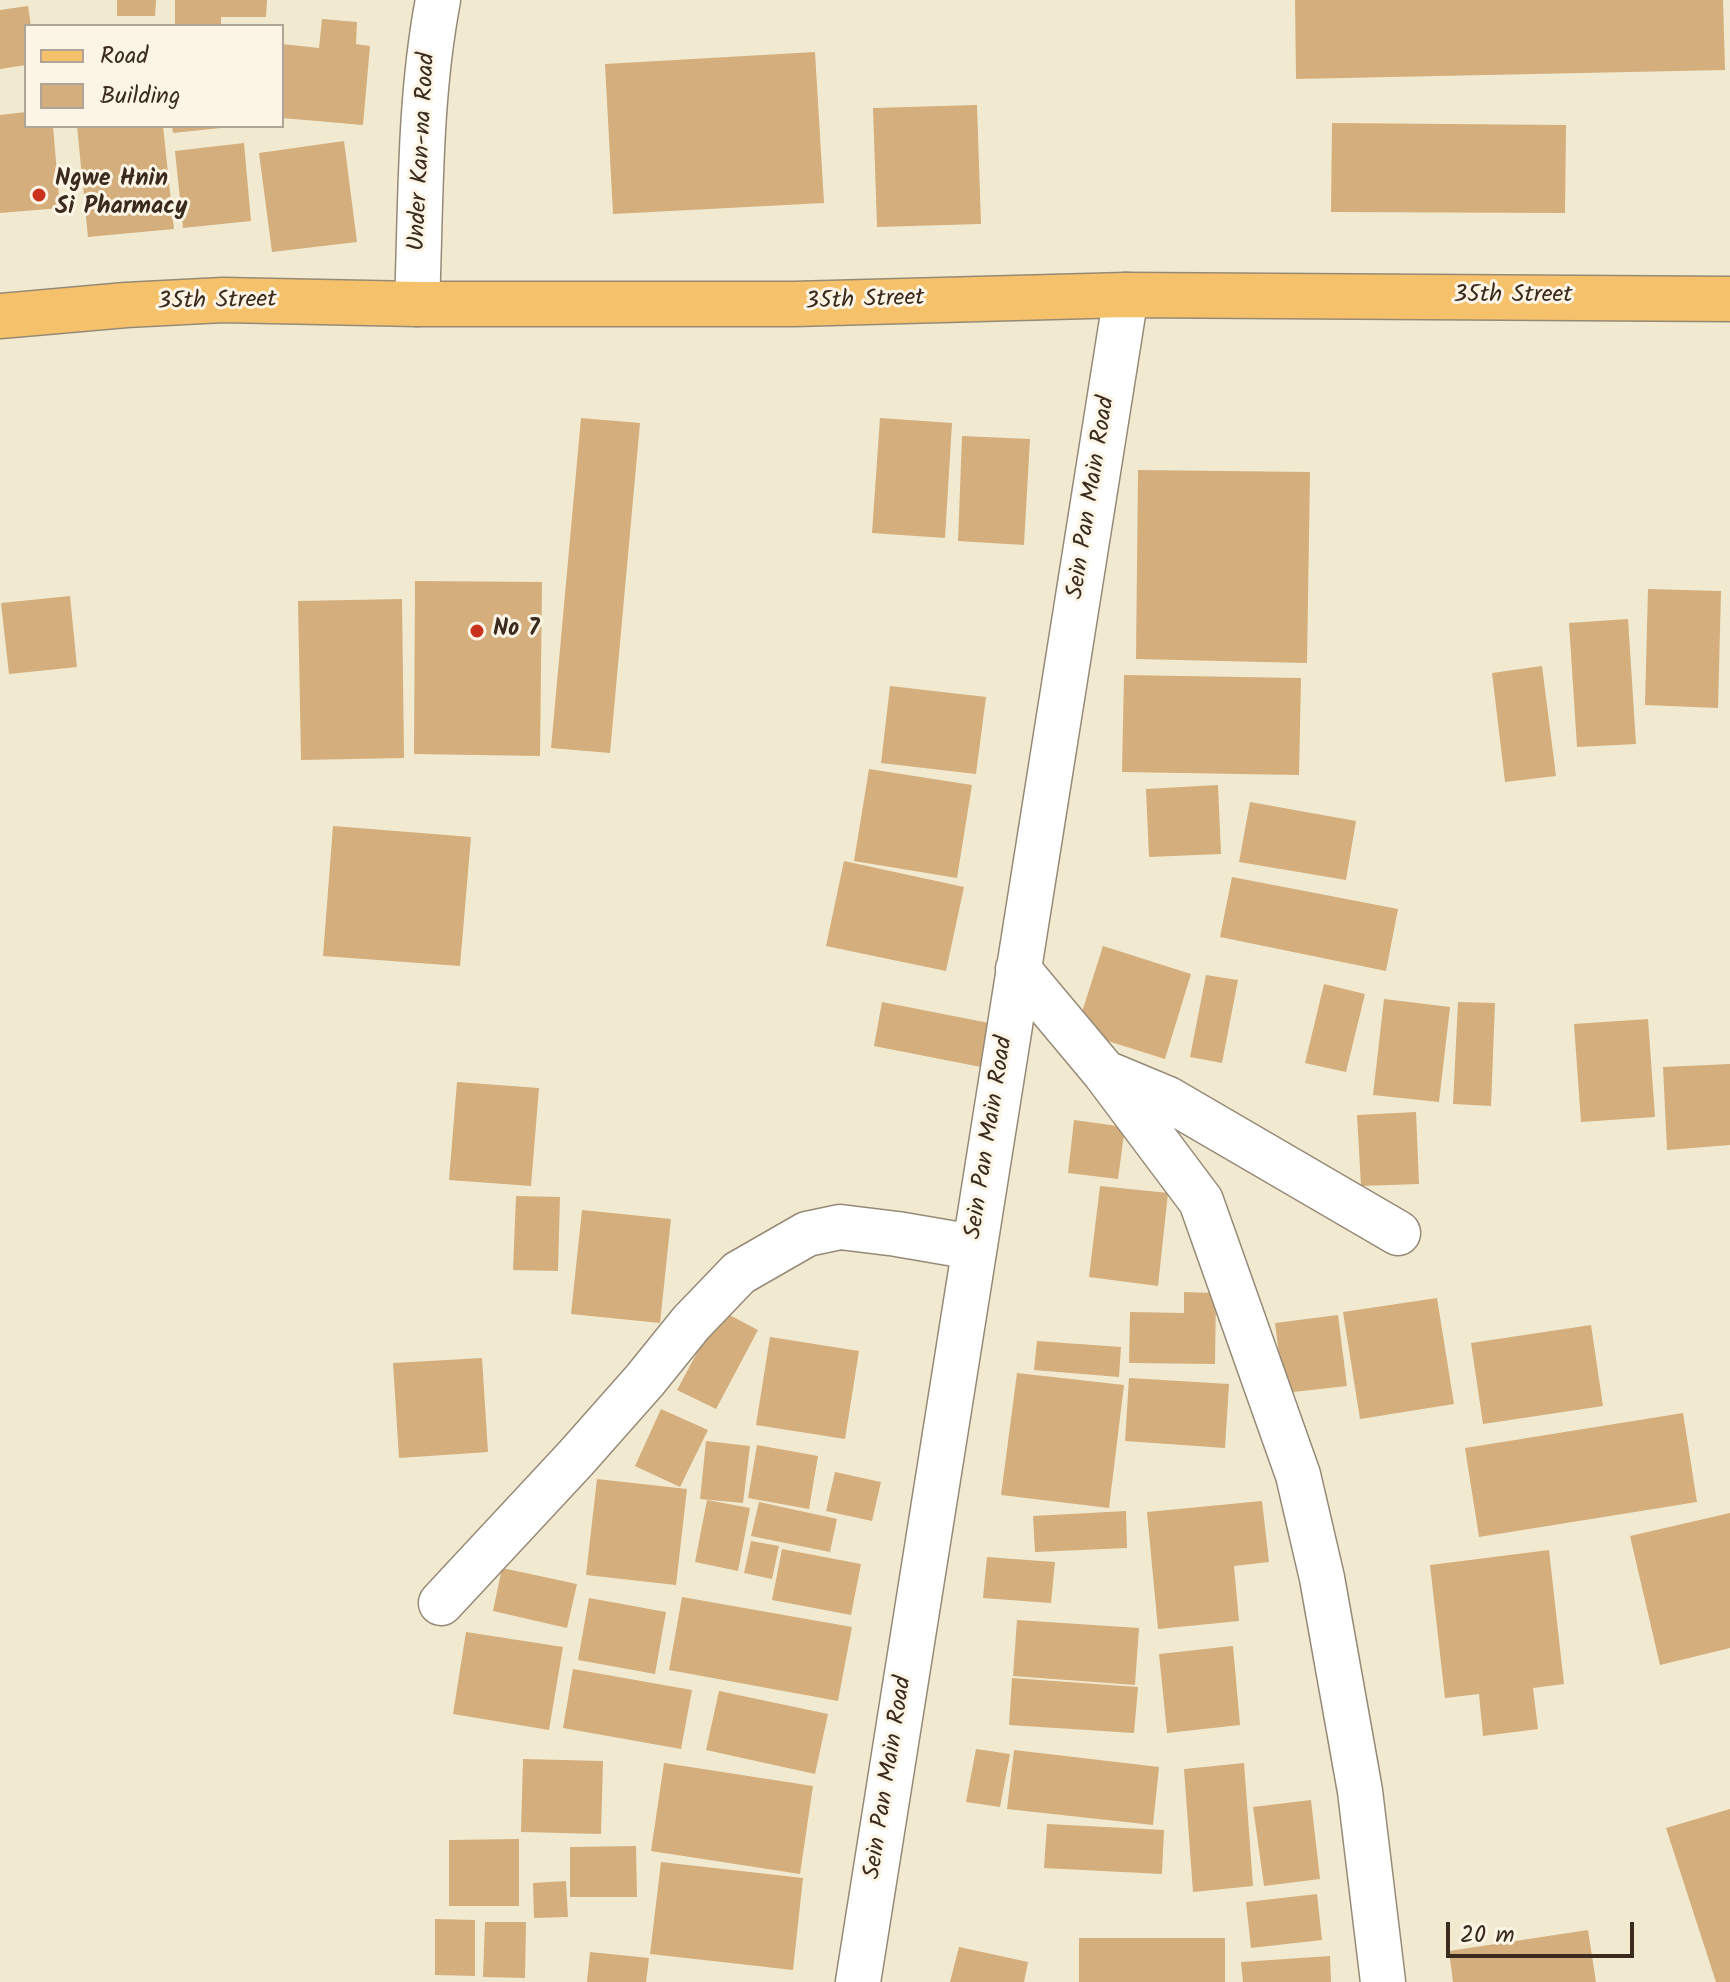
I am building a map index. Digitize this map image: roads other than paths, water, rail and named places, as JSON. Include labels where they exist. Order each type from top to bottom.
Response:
[{"type":"main road","name":"35th Street","points":[[0,316],[223,300],[417,304],[794,304],[1126,295],[1730,299]]},
{"type":"street","name":"Under Kan-na Road","points":[[417,304],[424,101],[438,0]]},
{"type":"street","name":"Sein Pan Main Road","points":[[858,1982],[1126,295]]},
{"type":"street","points":[[1018,969],[1105,1073],[1201,1201],[1298,1475],[1322,1578],[1360,1791],[1383,1982]]},
{"type":"street","points":[[1105,1073],[1168,1099],[1398,1233]]},
{"type":"street","points":[[441,1603],[576,1458],[691,1323],[739,1273],[807,1234],[840,1227],[973,1247]]},
{"type":"place","name":"Ngwe Hnin Si Pharmacy","points":[[39,195]]},
{"type":"place","name":"No 7","points":[[477,631]]}]
